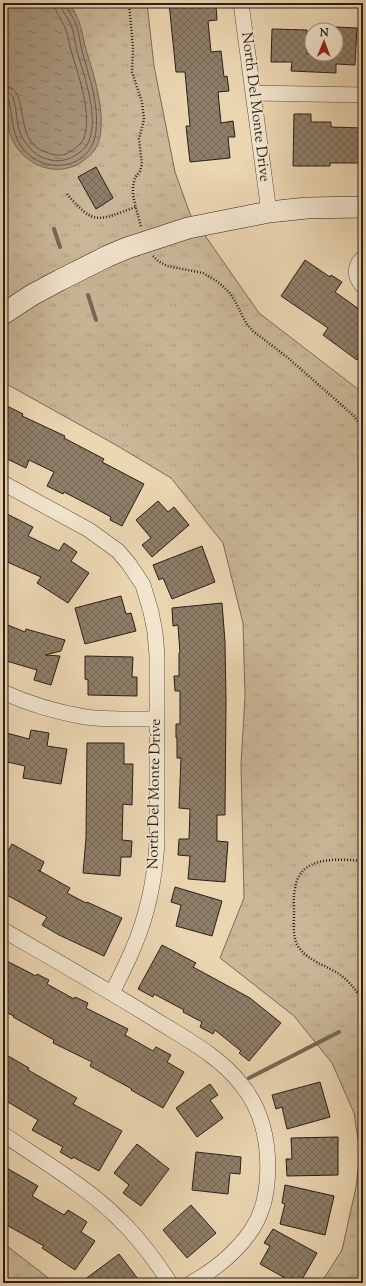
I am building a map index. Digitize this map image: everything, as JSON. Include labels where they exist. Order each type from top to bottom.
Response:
[{"type":"street","name":"North Del Monte Drive","points":[[241,3],[269,212]]},
{"type":"street","points":[[253,93],[363,95]]},
{"type":"street","points":[[3,314],[32,295],[60,280],[128,248],[188,228],[269,212],[307,208],[363,207]]},
{"type":"street","points":[[363,258],[358,262],[356,268],[358,280],[363,286]]},
{"type":"street","name":"North Del Monte Drive","points":[[3,483],[89,530],[118,552],[130,564],[143,586],[151,612],[155,632],[157,656],[156,867],[141,930],[112,993]]},
{"type":"street","points":[[3,692],[31,703],[86,717],[156,720]]},
{"type":"street","points":[[3,930],[112,993],[208,1053],[227,1068],[242,1084],[253,1101],[265,1134],[268,1154],[266,1191],[262,1209],[253,1227],[243,1241],[218,1266],[191,1283]]},
{"type":"street","points":[[3,1134],[77,1185],[118,1218],[146,1249],[170,1283]]},
{"type":"path","points":[[130,3],[133,48],[132,72],[142,102],[144,120],[139,139],[142,164],[132,186],[133,196],[142,230]]},
{"type":"path","points":[[67,194],[86,214],[97,219],[136,207]]},
{"type":"path","points":[[152,254],[158,261],[167,266],[203,273],[218,282],[229,292],[246,323],[253,331],[287,357],[336,400],[363,428]]},
{"type":"path","points":[[363,861],[335,859],[321,861],[304,871],[298,878],[295,888],[294,935],[300,950],[350,982],[363,1001]]},
{"type":"path","points":[[3,1277],[13,1283]]},
{"type":"green space","points":[[3,3],[147,3],[154,66],[175,172],[190,214],[259,313],[363,393],[363,1283],[321,1283],[342,1250],[356,1187],[360,1152],[354,1113],[332,1063],[294,1016],[220,958],[244,898],[241,764],[245,697],[243,623],[223,543],[171,478],[116,445],[3,382],[3,183],[6,166],[3,156]]},
{"type":"green space","points":[[3,1243],[55,1283],[3,1283]]},
{"type":"water","points":[[3,3],[68,3],[76,14],[97,87],[101,112],[101,125],[100,136],[96,148],[83,161],[73,166],[63,169],[53,169],[33,163],[17,148],[12,139],[3,94],[2,80]]},
{"type":"building","points":[[169,3],[203,3],[204,7],[216,6],[217,20],[208,21],[211,52],[221,51],[224,77],[227,76],[229,91],[218,92],[221,123],[233,121],[235,137],[228,137],[230,158],[190,162],[186,126],[190,126],[185,72],[176,72]]},
{"type":"building","points":[[344,27],[357,28],[355,65],[336,64],[336,73],[291,71],[292,62],[271,62],[272,29],[304,30],[304,62],[344,62]]},
{"type":"building","points":[[294,114],[311,114],[311,122],[331,122],[331,127],[363,128],[363,163],[330,163],[330,166],[293,166]]},
{"type":"building","points":[[96,167],[113,198],[96,209],[78,177]]},
{"type":"building","points":[[305,260],[330,277],[331,275],[342,282],[335,292],[363,312],[363,352],[357,360],[323,335],[328,328],[281,296]]},
{"type":"building","points":[[3,404],[23,414],[22,416],[65,436],[64,438],[104,459],[102,462],[144,484],[122,526],[110,520],[111,517],[91,506],[64,492],[63,494],[47,486],[54,472],[29,460],[26,468],[3,457]]},
{"type":"building","points":[[158,501],[168,512],[174,507],[189,525],[152,557],[142,545],[151,538],[136,520]]},
{"type":"building","points":[[3,512],[33,527],[28,536],[59,551],[64,543],[77,552],[71,561],[89,573],[68,603],[37,583],[41,577],[3,560]]},
{"type":"building","points":[[202,546],[215,582],[172,599],[163,578],[159,580],[153,565]]},
{"type":"building","points":[[121,596],[126,614],[131,613],[136,631],[85,644],[75,608]]},
{"type":"building","points":[[222,603],[225,642],[226,700],[225,815],[217,815],[217,841],[228,842],[225,882],[188,879],[190,856],[178,855],[179,839],[189,839],[190,809],[179,808],[181,758],[177,758],[176,724],[180,724],[180,691],[175,691],[174,676],[179,676],[180,653],[178,625],[173,626],[172,608]]},
{"type":"building","points":[[3,623],[25,632],[26,629],[65,640],[61,651],[45,655],[60,656],[51,685],[34,680],[37,670],[3,660]]},
{"type":"building","points":[[85,656],[133,657],[132,677],[137,677],[137,696],[88,695],[88,680],[85,679]]},
{"type":"building","points":[[31,730],[49,733],[47,746],[67,749],[61,784],[23,778],[25,766],[3,761],[3,732],[29,739]]},
{"type":"building","points":[[87,743],[124,743],[124,764],[133,764],[132,805],[123,804],[122,840],[132,841],[131,857],[121,857],[120,876],[83,873],[86,838]]},
{"type":"building","points":[[12,844],[44,862],[40,871],[38,870],[70,888],[67,893],[86,903],[87,902],[122,918],[104,956],[59,935],[42,925],[47,917],[3,893],[3,860]]},
{"type":"building","points":[[175,887],[222,901],[212,936],[176,926],[181,905],[171,902]]},
{"type":"building","points":[[162,945],[196,963],[193,967],[250,998],[281,1023],[249,1061],[239,1053],[241,1051],[215,1030],[213,1034],[200,1027],[202,1022],[183,1012],[184,1010],[154,994],[153,997],[138,989]]},
{"type":"building","points":[[3,959],[36,976],[37,974],[49,980],[47,984],[74,999],[75,997],[88,1003],[86,1008],[128,1029],[125,1035],[153,1051],[156,1047],[171,1055],[167,1062],[184,1072],[163,1108],[90,1066],[92,1062],[53,1043],[54,1040],[3,1011]]},
{"type":"building","points":[[3,1053],[29,1068],[28,1070],[77,1098],[73,1104],[122,1131],[99,1171],[60,1152],[63,1147],[32,1130],[38,1120],[3,1099]]},
{"type":"building","points":[[320,1082],[330,1117],[287,1129],[282,1107],[276,1109],[272,1095]]},
{"type":"building","points":[[210,1084],[218,1095],[210,1100],[223,1118],[197,1137],[176,1108]]},
{"type":"building","points":[[338,1137],[338,1175],[287,1176],[286,1159],[292,1159],[291,1138]]},
{"type":"building","points":[[137,1144],[169,1169],[141,1206],[123,1193],[129,1185],[114,1173]]},
{"type":"building","points":[[196,1152],[241,1157],[240,1174],[230,1173],[228,1194],[192,1190]]},
{"type":"building","points":[[3,1166],[38,1186],[32,1196],[64,1215],[68,1210],[87,1222],[81,1232],[95,1241],[75,1270],[42,1248],[44,1246],[3,1223]]},
{"type":"building","points":[[285,1185],[334,1196],[325,1235],[280,1224],[285,1204],[282,1203]]},
{"type":"building","points":[[191,1205],[216,1233],[187,1258],[163,1230]]},
{"type":"building","points":[[273,1229],[317,1253],[300,1283],[294,1283],[260,1264],[270,1246],[264,1243]]},
{"type":"building","points":[[119,1254],[141,1283],[80,1283]]},
{"type":"waterway","points":[[54,229],[60,247]]},
{"type":"waterway","points":[[88,295],[96,320]]},
{"type":"waterway","points":[[249,1078],[339,1032]]}]
